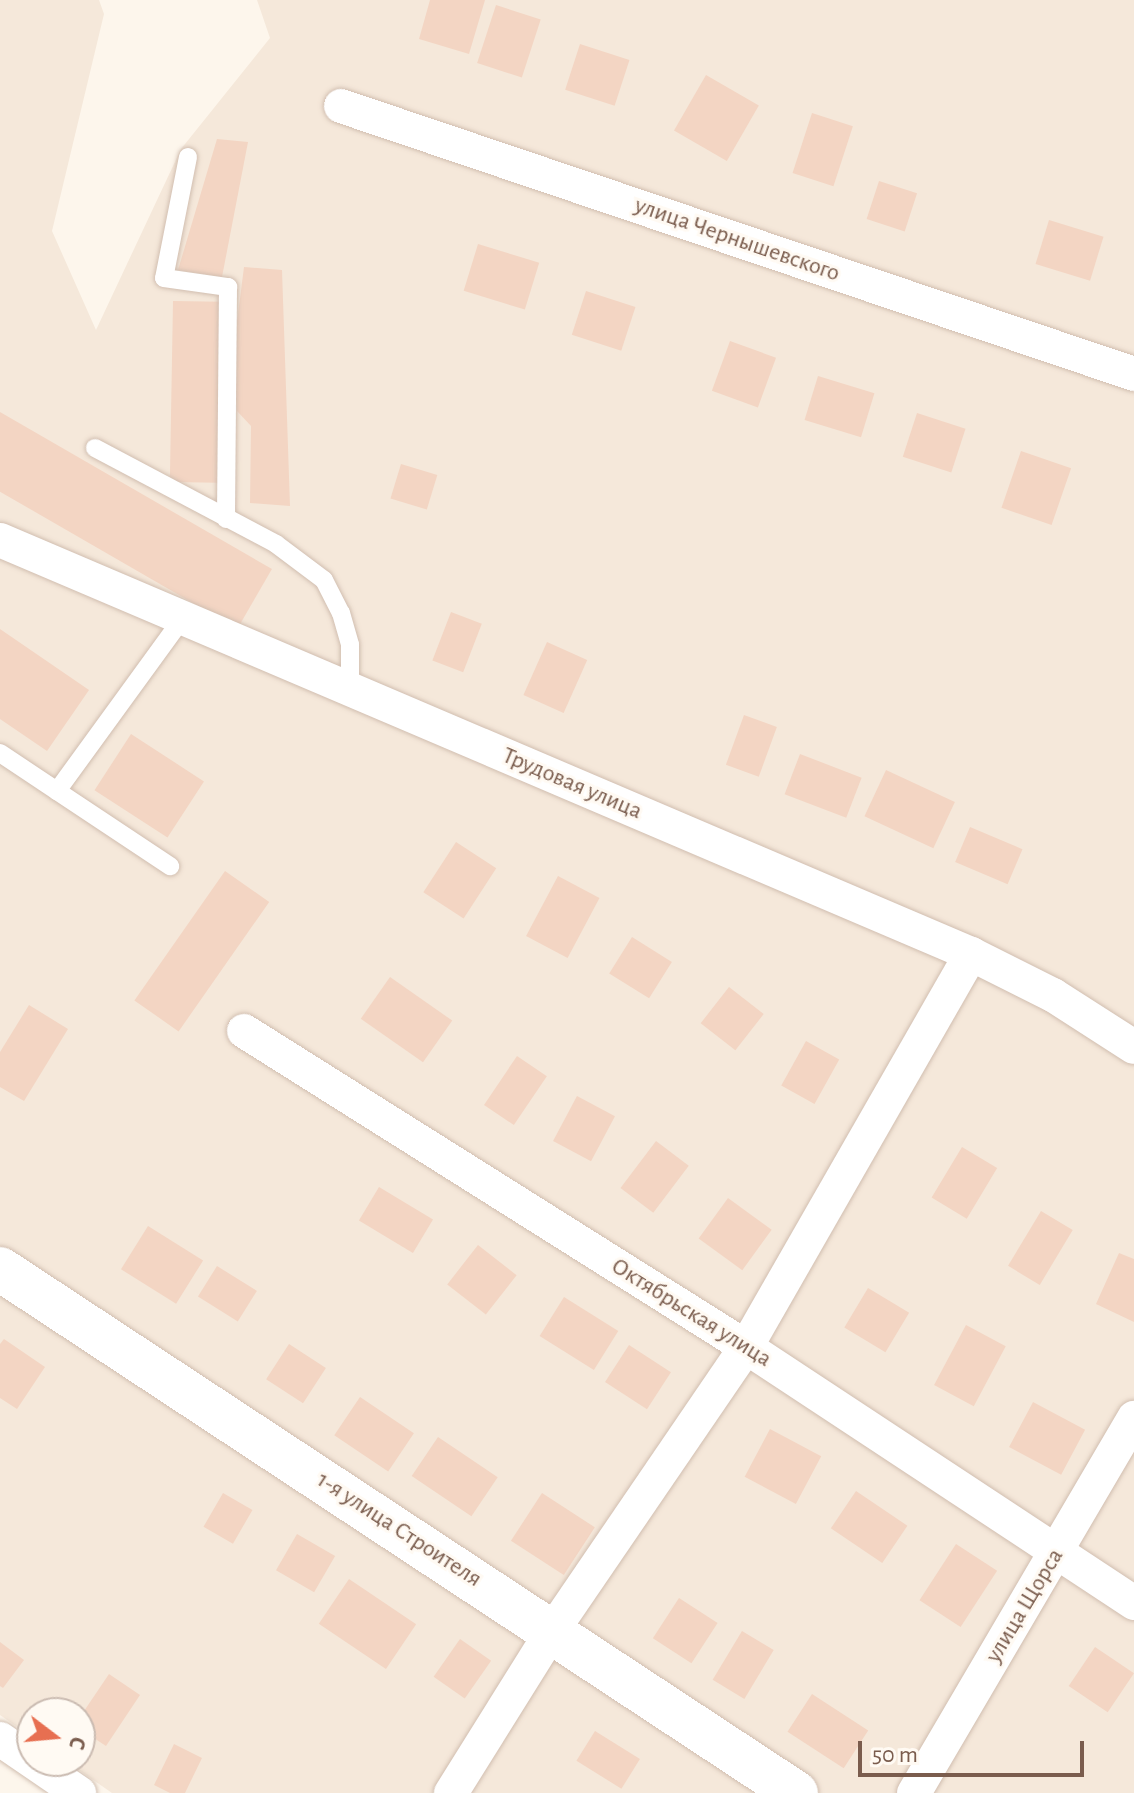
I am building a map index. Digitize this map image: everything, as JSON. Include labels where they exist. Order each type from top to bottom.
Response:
[{"type":"street","name":"улица Чернышевского","points":[[341,106],[1134,374]]},
{"type":"street","name":"Трудовая улица","points":[[0,540],[971,954],[1053,995],[1134,1047]]},
{"type":"street","points":[[451,1793],[553,1630],[746,1347],[971,954]]},
{"type":"street","name":"Октябрьская улица","points":[[244,1031],[746,1347],[1134,1603]]},
{"type":"street","name":"1-я улица Строителя","points":[[0,1269],[553,1630],[796,1793]]},
{"type":"street","name":"улица Щорса","points":[[914,1793],[1134,1418]]},
{"type":"street","points":[[0,1739],[79,1793]]},
{"type":"lane","points":[[188,157],[164,278],[228,287],[226,519]]},
{"type":"lane","points":[[95,448],[276,544],[324,580],[341,613],[350,645],[350,691]]},
{"type":"lane","points":[[57,791],[182,619]]},
{"type":"lane","points":[[0,753],[170,866]]},
{"type":"shaded area","points":[[0,0],[99,0],[104,14],[52,231],[96,330],[181,149],[270,38],[257,0],[1134,0],[1134,1793],[112,1793],[89,1777],[96,1777],[96,1697],[16,1697],[16,1726],[0,1715]]},
{"type":"building","points":[[430,0],[485,0],[469,54],[419,39]]},
{"type":"building","points":[[496,5],[541,20],[522,78],[477,63]]},
{"type":"building","points":[[580,44],[629,60],[615,106],[565,90]]},
{"type":"building","points":[[706,75],[759,106],[727,161],[674,130]]},
{"type":"building","points":[[812,113],[853,126],[833,186],[793,173]]},
{"type":"building","points":[[217,139],[248,142],[222,277],[178,270]]},
{"type":"building","points":[[879,181],[917,193],[905,231],[867,219]]},
{"type":"building","points":[[1049,220],[1104,237],[1090,281],[1036,264]]},
{"type":"building","points":[[478,244],[539,263],[525,310],[464,291]]},
{"type":"building","points":[[244,267],[282,270],[290,506],[250,503],[251,426],[237,411],[234,346]]},
{"type":"building","points":[[586,291],[635,307],[621,351],[572,335]]},
{"type":"building","points":[[173,301],[222,302],[219,483],[170,482]]},
{"type":"building","points":[[730,341],[776,358],[758,408],[712,391]]},
{"type":"building","points":[[818,376],[874,393],[861,437],[805,420]]},
{"type":"building","points":[[0,412],[272,569],[237,629],[0,492]]},
{"type":"building","points":[[917,413],[966,429],[951,473],[903,457]]},
{"type":"building","points":[[1021,451],[1071,468],[1052,525],[1001,508]]},
{"type":"building","points":[[401,464],[437,475],[427,510],[390,498]]},
{"type":"building","points":[[451,612],[482,624],[463,672],[432,661]]},
{"type":"building","points":[[0,629],[89,690],[47,751],[0,719]]},
{"type":"building","points":[[547,642],[587,660],[564,713],[523,695]]},
{"type":"building","points":[[744,715],[777,727],[759,777],[726,765]]},
{"type":"building","points":[[131,734],[204,781],[167,838],[95,790]]},
{"type":"building","points":[[800,754],[862,778],[846,818],[785,794]]},
{"type":"building","points":[[886,770],[955,802],[933,848],[864,816]]},
{"type":"building","points":[[970,827],[1022,849],[1008,884],[955,862]]},
{"type":"building","points":[[456,842],[496,868],[464,918],[423,892]]},
{"type":"building","points":[[225,871],[269,902],[179,1031],[134,1000]]},
{"type":"building","points":[[558,876],[599,898],[568,958],[526,936]]},
{"type":"building","points":[[632,937],[672,962],[649,998],[609,973]]},
{"type":"building","points":[[390,977],[452,1021],[423,1062],[361,1019]]},
{"type":"building","points":[[729,987],[764,1014],[735,1050],[701,1023]]},
{"type":"building","points":[[29,1005],[68,1029],[24,1101],[0,1087],[0,1052]]},
{"type":"building","points":[[806,1041],[839,1059],[815,1104],[781,1086]]},
{"type":"building","points":[[517,1056],[547,1076],[514,1125],[484,1105]]},
{"type":"building","points":[[577,1096],[615,1116],[591,1161],[553,1141]]},
{"type":"building","points":[[656,1141],[689,1166],[653,1213],[620,1188]]},
{"type":"building","points":[[962,1147],[997,1168],[967,1219],[932,1198]]},
{"type":"building","points":[[379,1187],[433,1219],[413,1253],[359,1220]]},
{"type":"building","points":[[728,1198],[772,1230],[742,1270],[699,1238]]},
{"type":"building","points":[[1041,1211],[1073,1230],[1040,1285],[1008,1266]]},
{"type":"building","points":[[148,1226],[203,1260],[176,1304],[121,1269]]},
{"type":"building","points":[[478,1245],[517,1275],[486,1315],[447,1284]]},
{"type":"building","points":[[1119,1253],[1134,1259],[1134,1322],[1096,1304]]},
{"type":"building","points":[[217,1266],[257,1291],[238,1321],[198,1297]]},
{"type":"building","points":[[868,1288],[909,1313],[885,1352],[844,1327]]},
{"type":"building","points":[[564,1297],[618,1331],[594,1370],[540,1336]]},
{"type":"building","points":[[966,1325],[1006,1346],[974,1406],[934,1385]]},
{"type":"building","points":[[4,1339],[45,1367],[17,1409],[0,1398],[0,1344]]},
{"type":"building","points":[[289,1344],[326,1368],[303,1403],[266,1379]]},
{"type":"building","points":[[629,1345],[671,1372],[647,1409],[605,1382]]},
{"type":"building","points":[[360,1397],[414,1433],[388,1471],[334,1435]]},
{"type":"building","points":[[1033,1402],[1085,1430],[1061,1475],[1009,1447]]},
{"type":"building","points":[[770,1429],[821,1456],[796,1504],[745,1477]]},
{"type":"building","points":[[438,1437],[498,1477],[471,1516],[412,1476]]},
{"type":"building","points":[[856,1491],[907,1526],[882,1563],[831,1528]]},
{"type":"building","points":[[223,1493],[252,1510],[233,1544],[204,1527]]},
{"type":"building","points":[[542,1493],[595,1527],[564,1575],[511,1541]]},
{"type":"building","points":[[297,1534],[335,1556],[314,1592],[276,1570]]},
{"type":"building","points":[[956,1544],[997,1571],[961,1627],[920,1600]]},
{"type":"building","points":[[349,1579],[416,1624],[386,1669],[319,1624]]},
{"type":"building","points":[[679,1598],[718,1623],[691,1663],[653,1638]]},
{"type":"building","points":[[742,1631],[774,1650],[744,1699],[713,1680]]},
{"type":"building","points":[[460,1639],[491,1661],[465,1698],[434,1677]]},
{"type":"building","points":[[0,1642],[24,1660],[3,1688],[0,1686]]},
{"type":"building","points":[[1095,1647],[1134,1673],[1108,1712],[1069,1686]]},
{"type":"building","points":[[109,1674],[140,1695],[106,1746],[96,1739],[96,1697],[93,1697]]},
{"type":"building","points":[[812,1694],[868,1730],[844,1768],[787,1732]]},
{"type":"building","points":[[595,1731],[640,1759],[621,1789],[576,1761]]},
{"type":"building","points":[[174,1744],[202,1758],[185,1793],[170,1793],[154,1785]]}]
